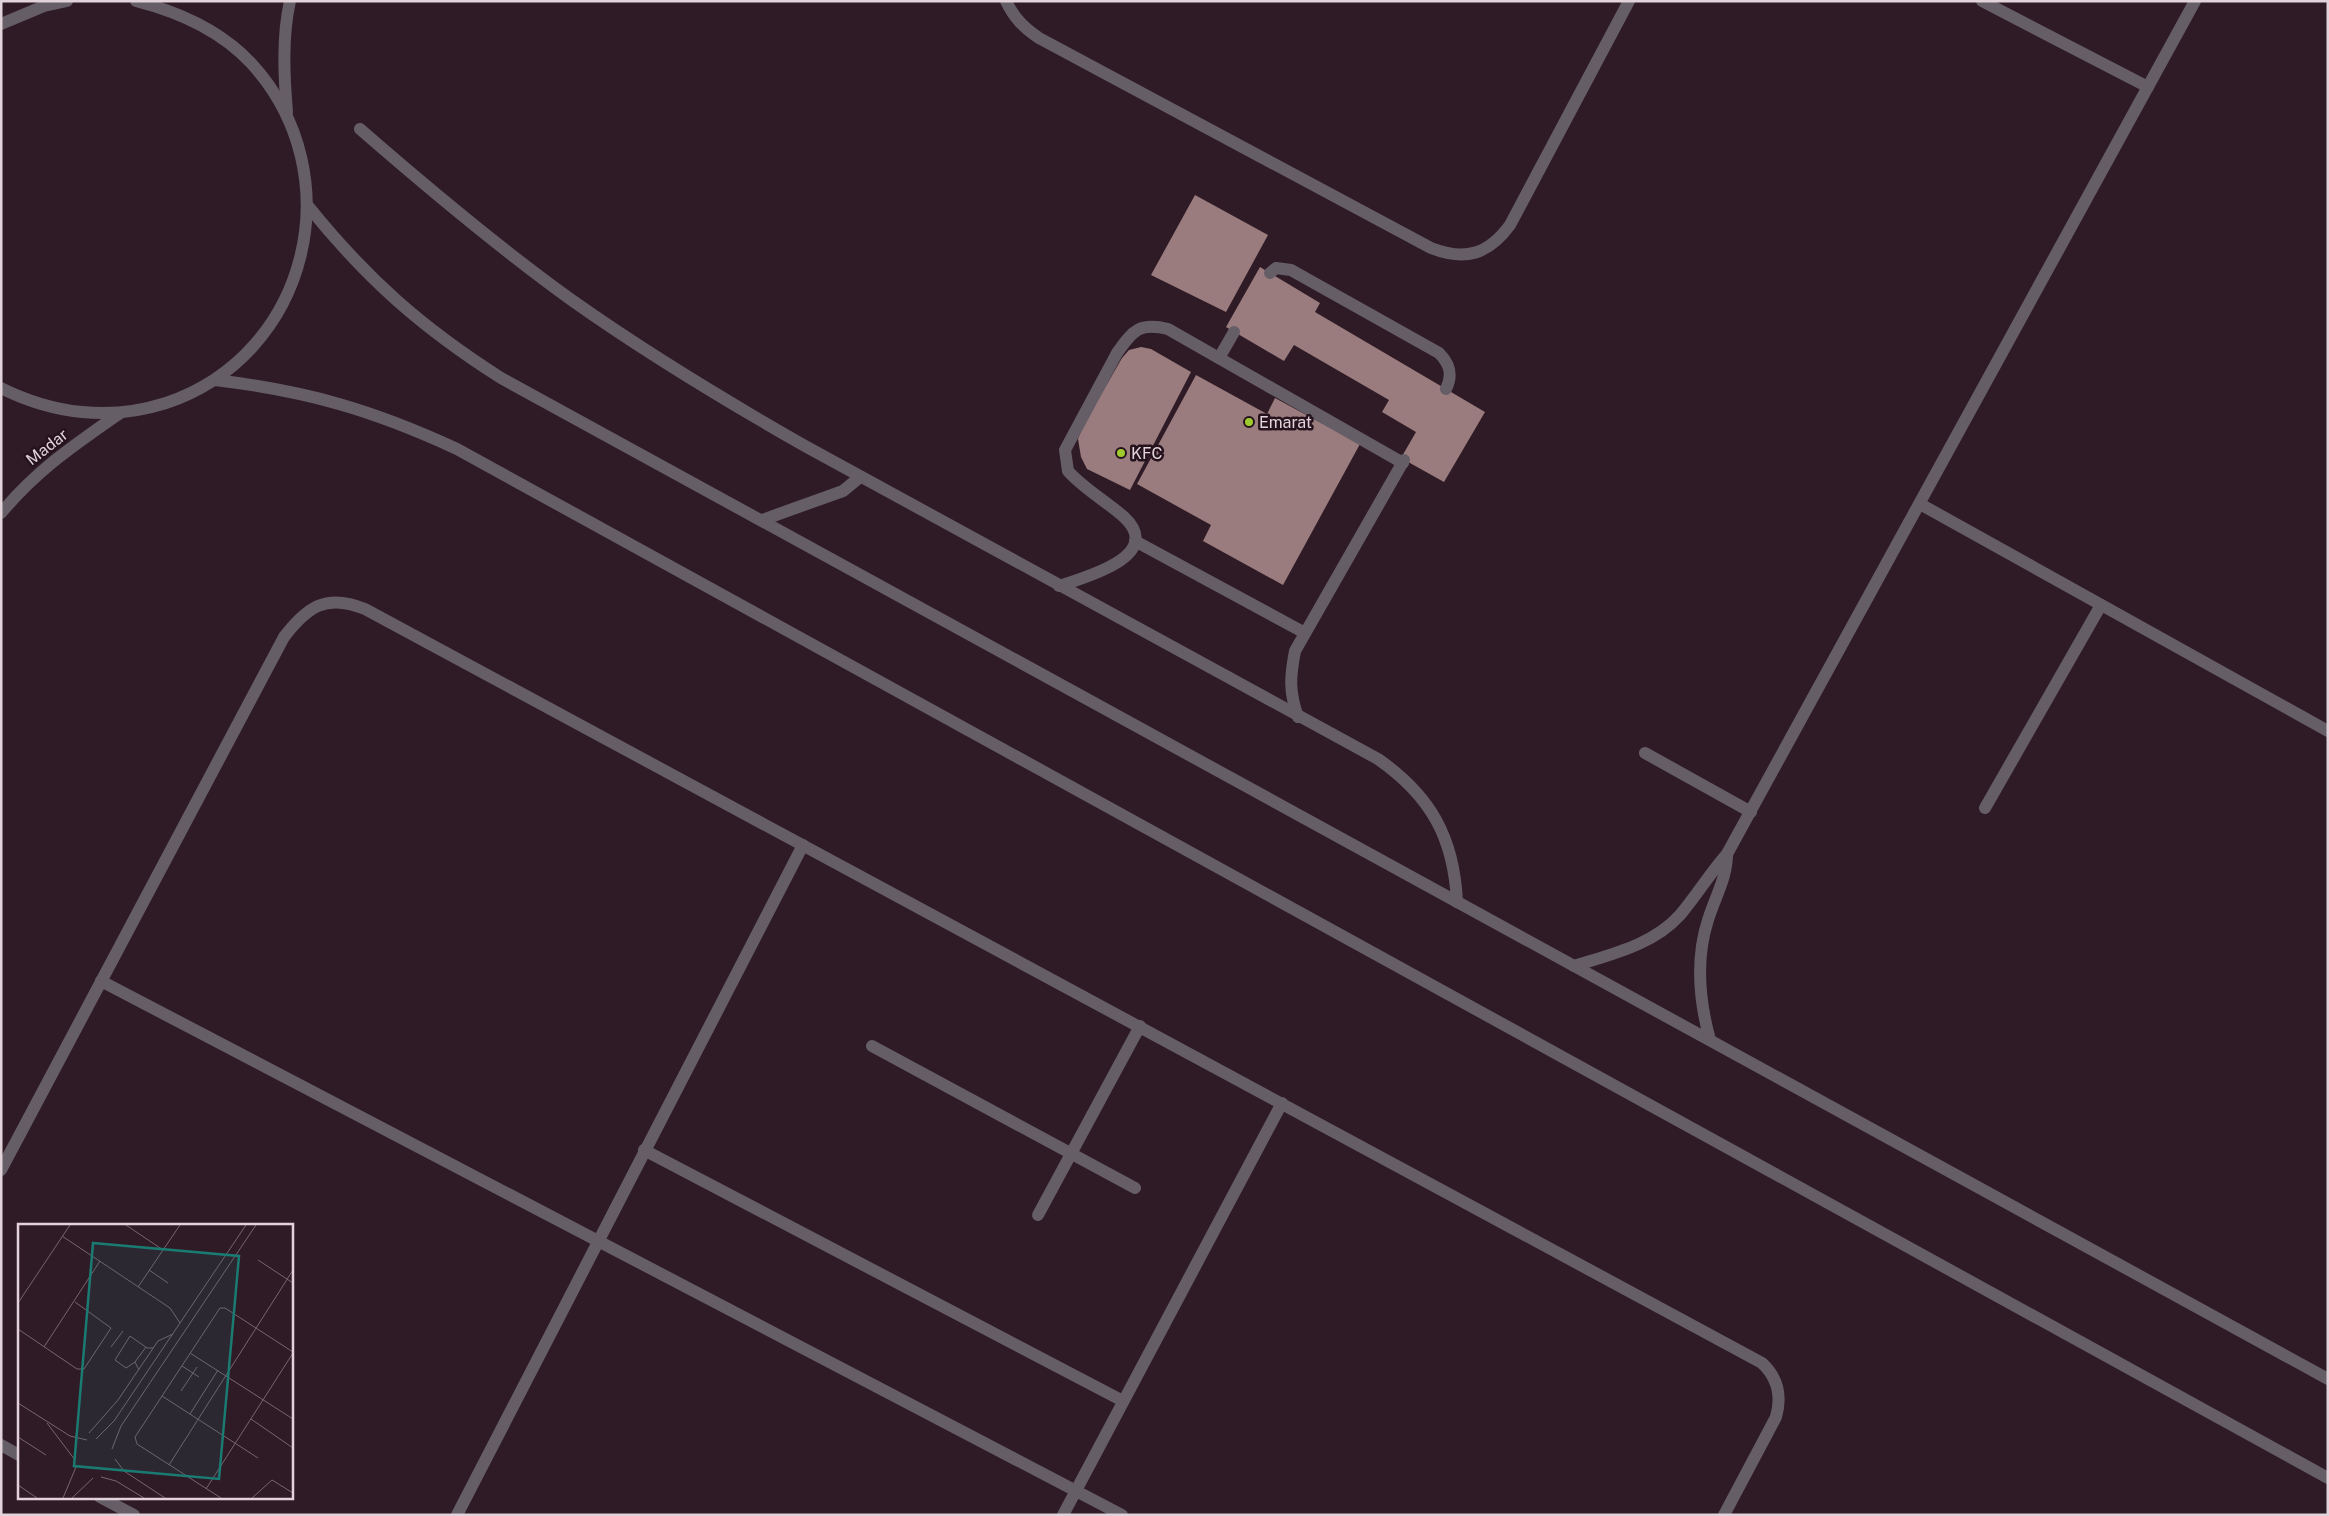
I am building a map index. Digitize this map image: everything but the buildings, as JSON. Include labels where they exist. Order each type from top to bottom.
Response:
[{"type":"street","points":[[1,24],[44,6],[67,1]]},
{"type":"street","points":[[136,1],[168,9],[198,23],[226,41],[250,63],[271,89],[288,117]]},
{"type":"street","points":[[1,388],[24,399],[56,409],[87,413],[120,413],[153,407],[186,396],[215,380],[242,358],[265,333],[283,304],[297,273],[305,240],[308,206],[302,160],[288,117],[284,80],[285,42],[290,1]]},
{"type":"street","points":[[1006,1],[1012,14],[1024,28],[1039,38],[1431,248],[1448,254],[1466,255],[1484,250],[1499,240],[1510,225],[1629,1]]},
{"type":"street","points":[[1982,1],[2148,88]]},
{"type":"street","points":[[1574,966],[1631,947],[1657,934],[1680,915],[1707,877],[1727,854],[2195,1]]},
{"type":"street","points":[[360,130],[429,189],[573,301],[648,352],[726,401],[860,477],[1378,759],[1398,773],[1430,809],[1442,830],[1451,853],[1456,877],[1458,902]]},
{"type":"street","points":[[308,206],[340,246],[377,284],[415,318],[457,350],[501,378],[2328,1379]]},
{"type":"street","points":[[1270,273],[1276,268],[1291,270],[1439,354],[1446,360],[1450,368],[1450,377],[1446,389]]},
{"type":"street","points":[[1059,586],[1107,570],[1129,553],[1135,541],[1134,529],[1125,518],[1068,472],[1065,450],[1117,353],[1127,339],[1139,328],[1153,325],[1168,329],[1403,461],[1295,652],[1291,674],[1291,698],[1298,717]]},
{"type":"street","points":[[1219,358],[1234,332]]},
{"type":"street","points":[[215,380],[265,386],[315,396],[364,410],[411,428],[457,449],[2328,1478]]},
{"type":"street","name":"Madar","points":[[1,513],[24,486],[55,458],[120,413]]},
{"type":"street","points":[[762,520],[843,491],[860,477]]},
{"type":"street","points":[[1920,504],[2327,729]]},
{"type":"street","points":[[1135,541],[1305,633]]},
{"type":"street","points":[[1,1170],[284,637],[298,618],[307,611],[330,602],[348,603],[365,609],[1762,1363],[1774,1378],[1779,1397],[1779,1407],[1776,1417],[1724,1515]]},
{"type":"street","points":[[1985,808],[2101,605]]},
{"type":"street","points":[[1645,753],[1751,812]]},
{"type":"street","points":[[457,1515],[803,845]]},
{"type":"street","points":[[1710,1040],[1703,1017],[1700,967],[1702,944],[1708,919],[1725,876],[1727,854]]},
{"type":"street","points":[[101,981],[1122,1515]]},
{"type":"street","points":[[1038,1215],[1140,1026]]},
{"type":"street","points":[[872,1046],[1135,1188]]},
{"type":"street","points":[[1063,1515],[1282,1103]]},
{"type":"street","points":[[644,1150],[1124,1401]]},
{"type":"street","points":[[1,1445],[18,1454]]},
{"type":"street","points":[[102,1498],[134,1515]]},
{"type":"place","name":"Emarat","points":[[1249,422]]},
{"type":"place","name":"KFC","points":[[1121,453]]}]
